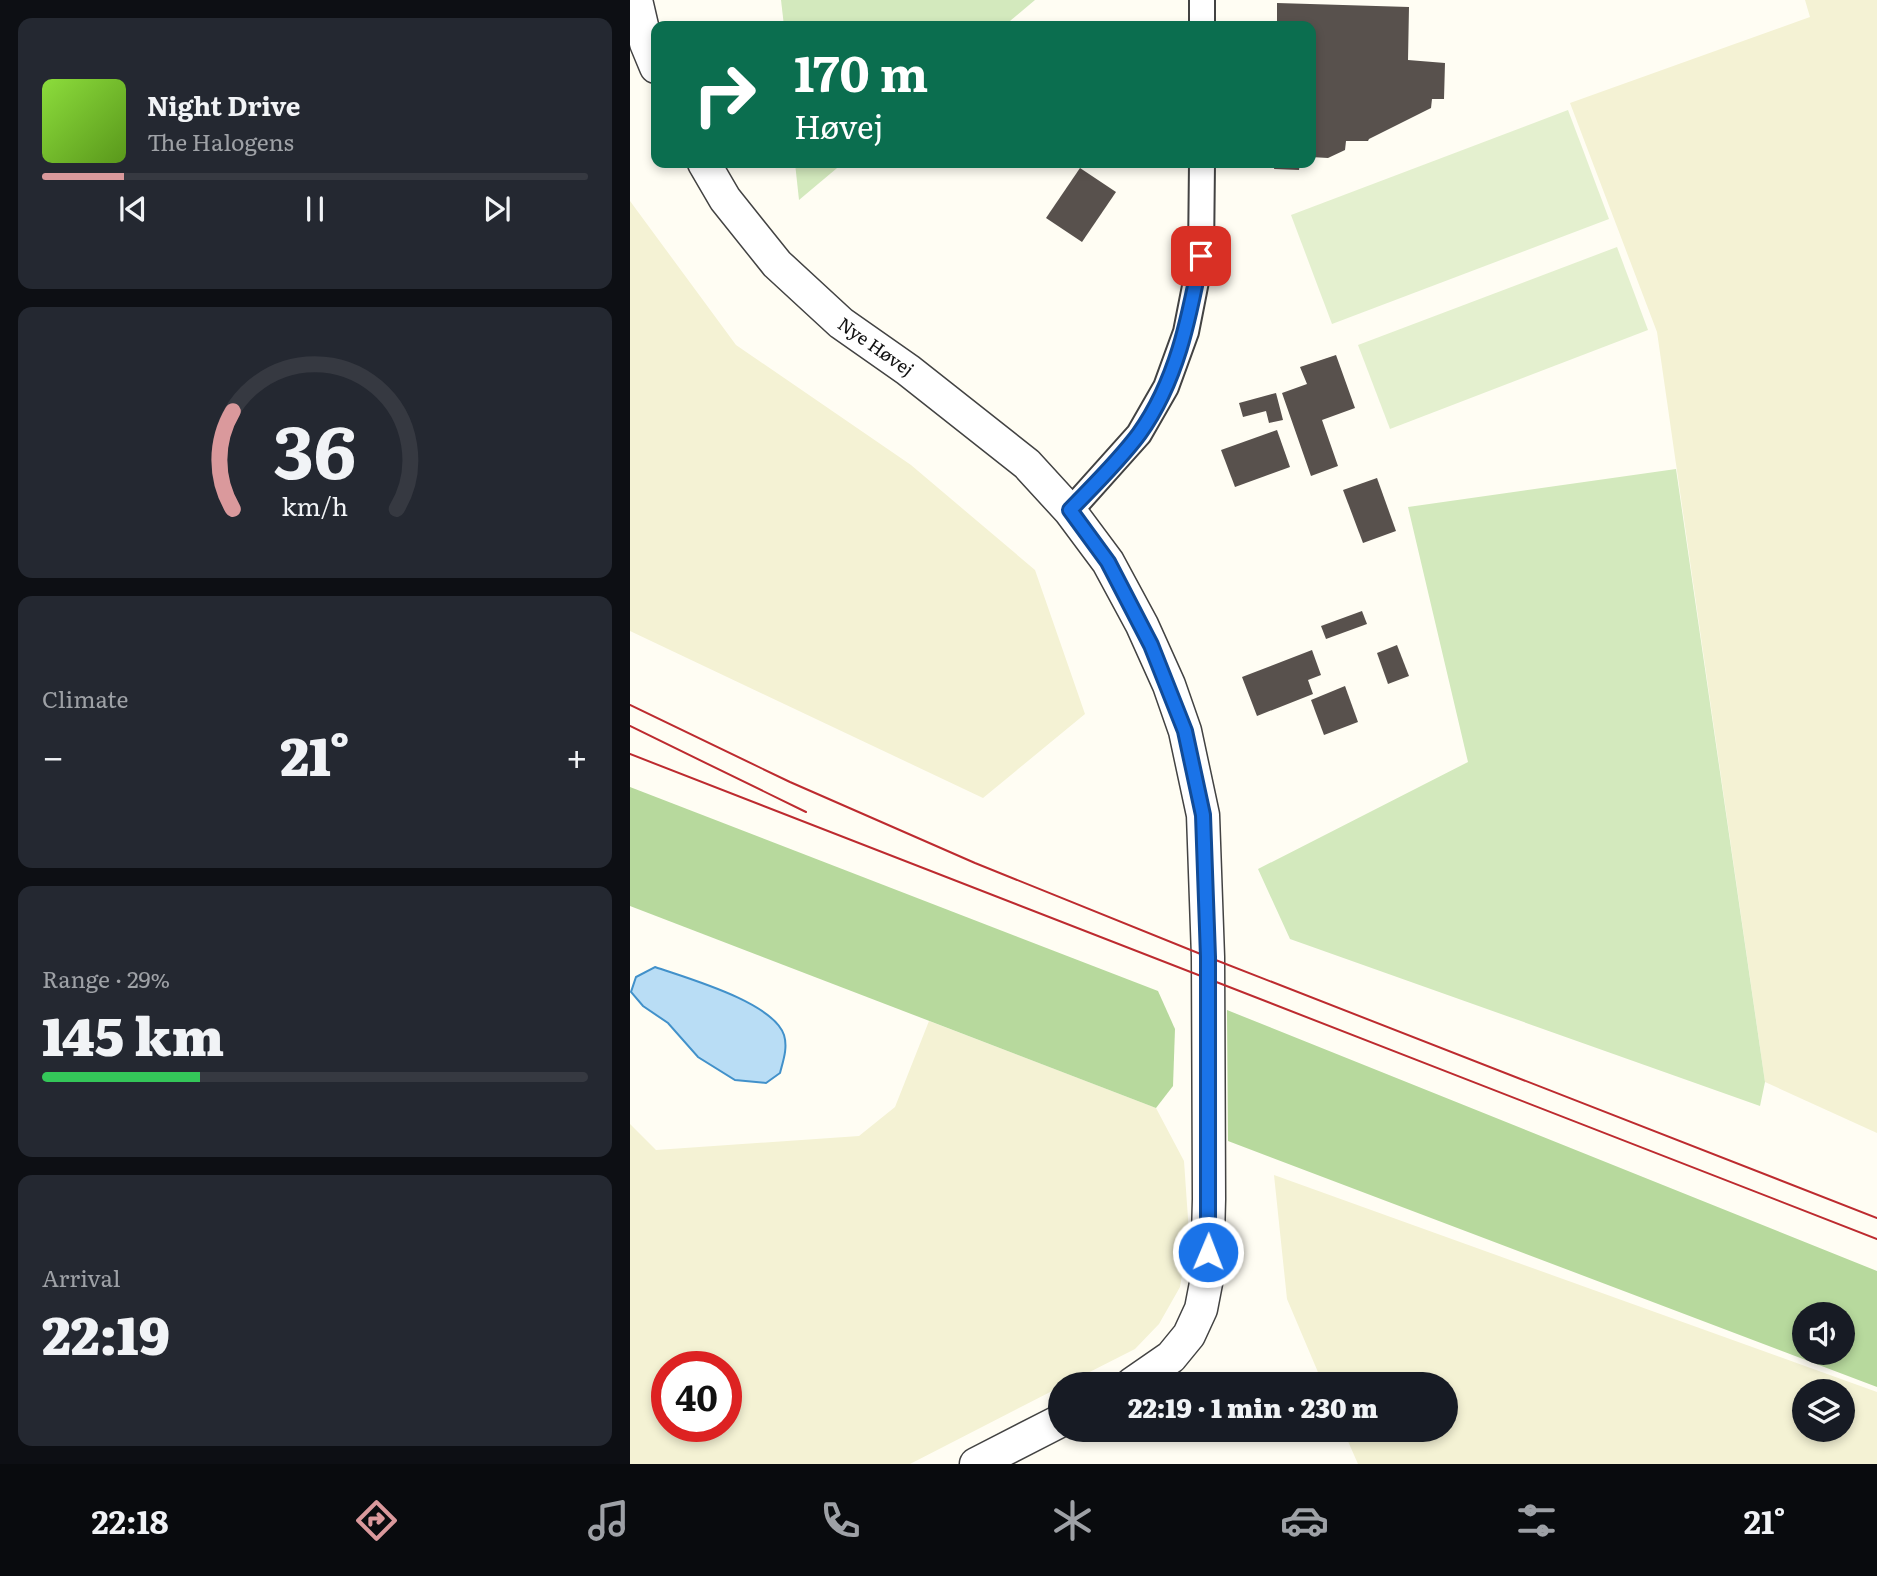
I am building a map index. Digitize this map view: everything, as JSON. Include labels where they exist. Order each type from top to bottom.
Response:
[{"type":"street","points":[[636,0],[651,55]]},
{"type":"street","points":[[1202,0],[1202,21]]},
{"type":"street","name":"Nye Høvej","points":[[707,168],[725,200],[777,264],[841,323],[919,379],[1027,464],[1070,510],[1108,562],[1153,649],[1185,731],[1203,815],[1208,957],[1207,1278],[1201,1309],[1189,1335],[1171,1357],[1149,1372]]},
{"type":"street","points":[[1070,510],[1139,434],[1166,387],[1186,332],[1201,256],[1202,168]]},
{"type":"street","points":[[976,1464],[1048,1427]]},
{"type":"shaded area","points":[[1805,0],[1877,0],[1877,1133],[1765,1082],[1657,332],[1570,103],[1810,17]]},
{"type":"shaded area","points":[[630,201],[736,345],[911,465],[1035,570],[1085,714],[983,798],[630,631]]},
{"type":"shaded area","points":[[929,1021],[1156,1108],[1184,1161],[1189,1233],[1180,1287],[1159,1324],[1135,1349],[1090,1372],[1048,1372],[1048,1393],[910,1464],[630,1464],[630,1124],[656,1150],[859,1136],[895,1107]]},
{"type":"shaded area","points":[[1274,1175],[1792,1361],[1792,1365],[1802,1365],[1841,1379],[1792,1379],[1792,1442],[1855,1442],[1855,1384],[1877,1392],[1877,1464],[1358,1464],[1348,1442],[1458,1442],[1458,1372],[1318,1372],[1287,1299]]},
{"type":"green space","points":[[781,0],[1035,0],[1010,21],[783,21]]},
{"type":"green space","points":[[1568,110],[1609,219],[1332,324],[1291,215]]},
{"type":"green space","points":[[796,168],[837,168],[799,200]]},
{"type":"green space","points":[[1617,247],[1648,330],[1390,429],[1358,345]]},
{"type":"green space","points":[[1676,469],[1765,1082],[1760,1106],[1290,939],[1258,869],[1468,762],[1408,507]]},
{"type":"green space","points":[[630,787],[1158,991],[1175,1029],[1173,1086],[1156,1108],[630,906]]},
{"type":"green space","points":[[1227,1010],[1877,1271],[1877,1387],[1819,1365],[1855,1365],[1855,1302],[1792,1302],[1792,1355],[1228,1141]]},
{"type":"water","points":[[655,967],[747,1002],[777,1023],[785,1040],[780,1073],[766,1083],[735,1080],[698,1057],[668,1023],[643,1006],[631,992],[636,977]]},
{"type":"building","points":[[1277,3],[1409,7],[1408,60],[1445,63],[1444,99],[1432,99],[1431,108],[1368,141],[1346,141],[1345,150],[1328,158],[1316,157],[1316,21],[1277,21]]},
{"type":"building","points":[[1080,168],[1116,192],[1082,242],[1046,218]]},
{"type":"building","points":[[1274,168],[1299,168],[1299,170]]},
{"type":"building","points":[[1336,355],[1355,408],[1322,420],[1338,466],[1311,476],[1282,393],[1307,384],[1300,367]]},
{"type":"building","points":[[1276,393],[1283,420],[1269,423],[1266,411],[1243,417],[1239,403]]},
{"type":"building","points":[[1277,430],[1290,467],[1235,487],[1221,450]]},
{"type":"building","points":[[1377,478],[1396,531],[1363,543],[1343,490]]},
{"type":"building","points":[[1362,611],[1367,624],[1326,639],[1321,626]]},
{"type":"building","points":[[1397,645],[1409,676],[1388,684],[1377,653]]},
{"type":"building","points":[[1312,650],[1321,675],[1308,680],[1313,694],[1257,716],[1242,677]]},
{"type":"building","points":[[1345,686],[1358,722],[1324,735],[1311,700]]},
{"type":"tram line","points":[[630,705],[790,782],[975,863],[1208,957],[1877,1218]]},
{"type":"tram line","points":[[630,726],[806,812]]},
{"type":"tram line","points":[[630,754],[1877,1239]]},
{"type":"route","points":[[1201,256],[1186,332],[1166,387],[1139,434],[1070,510],[1108,562],[1142,625],[1169,685],[1185,731],[1203,815],[1208,957],[1208,1252]]}]
